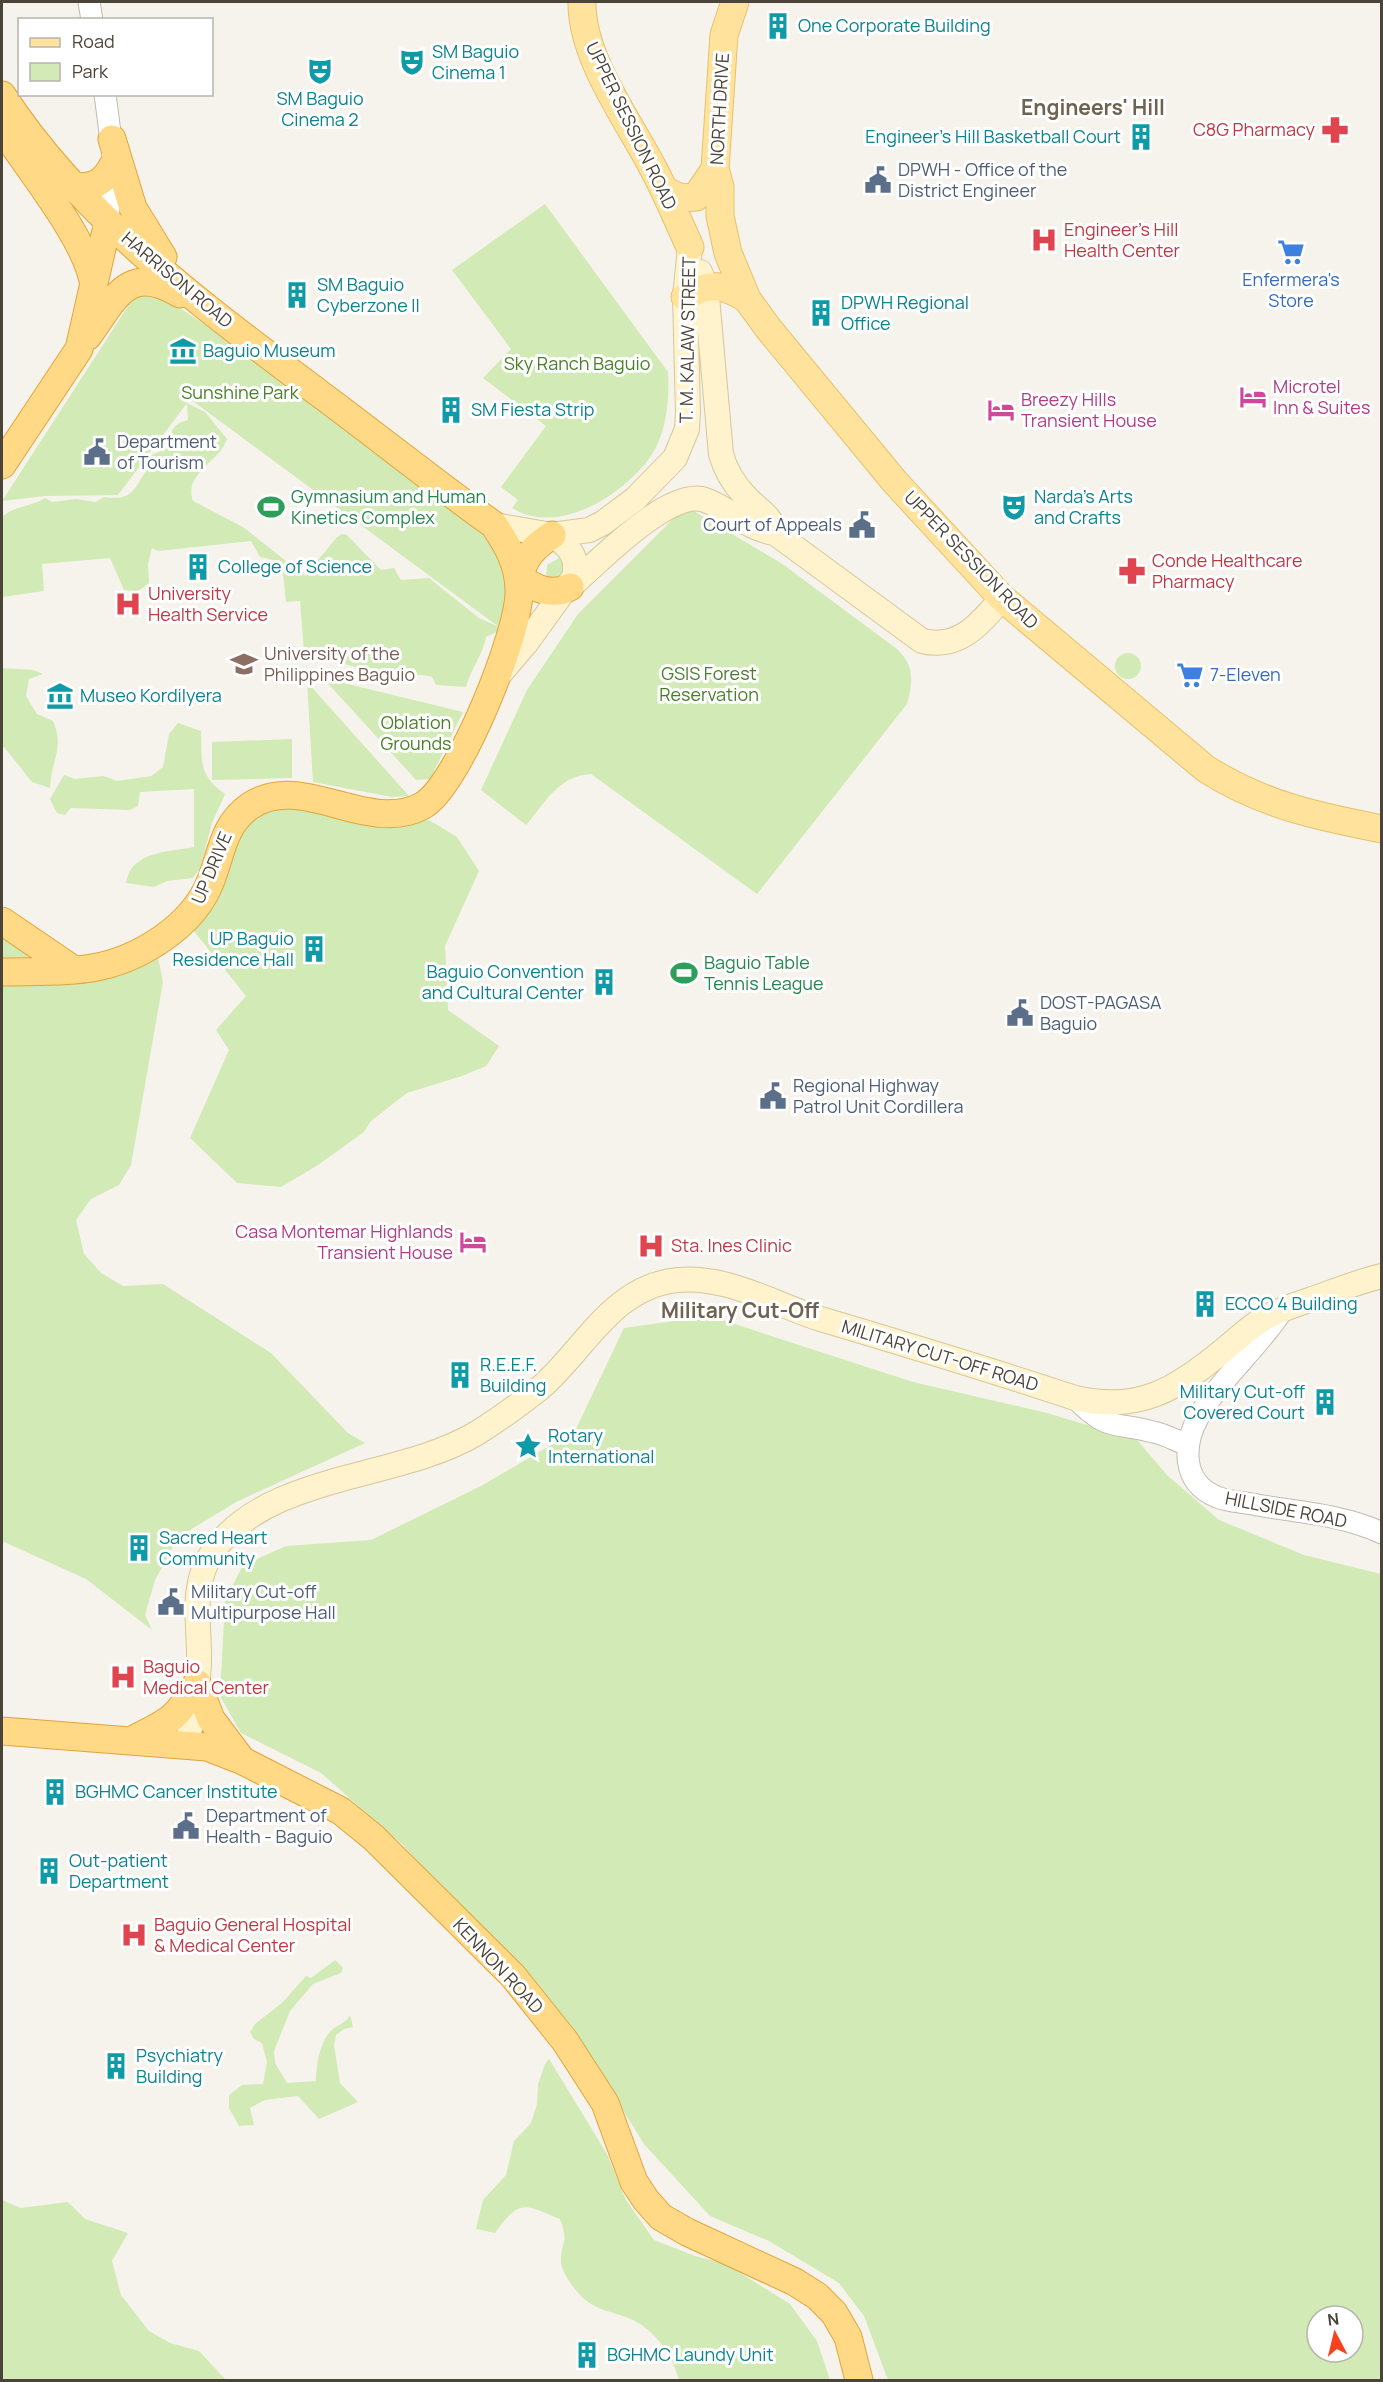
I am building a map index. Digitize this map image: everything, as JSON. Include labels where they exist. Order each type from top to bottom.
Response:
[{"type":"highway","name":"HARRISON ROAD","points":[[2,95],[72,186],[108,222],[204,306],[494,525]]},
{"type":"highway","points":[[2,128],[87,257],[94,287]]},
{"type":"highway","points":[[72,186],[92,187],[105,178],[113,152]]},
{"type":"highway","points":[[113,152],[129,200],[156,248],[204,306]]},
{"type":"highway","points":[[79,349],[108,222],[129,200]]},
{"type":"highway","points":[[62,218],[78,226],[88,227],[108,222]]},
{"type":"highway","points":[[2,465],[79,349],[123,289],[144,281],[167,287],[234,328]]},
{"type":"highway","name":"UP DRIVE","points":[[2,972],[74,970],[115,963],[143,950],[188,918],[203,899],[229,827],[252,805],[268,799],[296,796],[352,809],[394,812],[409,811],[432,800],[445,783],[464,749],[496,678],[516,618],[519,578],[510,551],[494,525]]},
{"type":"highway","points":[[552,535],[535,546],[526,557],[519,578],[535,588],[548,592],[560,592],[570,587]]},
{"type":"highway","points":[[2,921],[74,970]]},
{"type":"highway","points":[[134,1739],[169,1721],[183,1708],[197,1683]]},
{"type":"highway","points":[[197,1683],[212,1719],[224,1740],[243,1761]]},
{"type":"highway","name":"KENNON ROAD","points":[[2,1731],[134,1739],[207,1747],[243,1761],[341,1811],[374,1838],[513,1976],[590,2076],[605,2103],[634,2182],[661,2217],[687,2232],[795,2282],[817,2296],[834,2313],[848,2337],[859,2380]]},
{"type":"main road","name":"UPPER SESSION ROAD","points":[[582,2],[582,17],[591,46],[612,94],[664,190],[690,247]]},
{"type":"main road","name":"NORTH DRIVE","points":[[728,253],[720,216],[720,187],[715,170],[724,35],[735,2]]},
{"type":"main road","points":[[664,190],[681,198],[696,197],[715,170]]},
{"type":"main road","name":"T. M. KALAW STREET","points":[[690,247],[718,441],[724,467],[745,496],[773,522],[775,533]]},
{"type":"main road","name":"UPPER SESSION ROAD","points":[[728,253],[747,299],[895,482],[1001,608],[1206,770],[1229,784],[1275,805],[1382,829]]},
{"type":"main road","points":[[695,291],[725,286],[747,299]]},
{"type":"main road","name":"T. M. KALAW STREET","points":[[494,525],[552,535],[589,530],[603,523],[635,499],[664,472],[680,450],[687,429],[695,291]]},
{"type":"main road","points":[[680,450],[718,441]]},
{"type":"main road","points":[[664,472],[688,499]]},
{"type":"main road","points":[[570,587],[651,516],[672,502],[688,499]]},
{"type":"main road","name":"T. M. KALAW STREET","points":[[688,499],[706,500],[759,531],[775,533],[922,641],[943,644],[962,638],[1001,608]]},
{"type":"main road","points":[[552,535],[565,543],[576,561],[570,587]]},
{"type":"main road","name":"UP DRIVE","points":[[496,678],[570,587]]},
{"type":"main road","name":"MILITARY CUT-OFF ROAD","points":[[187,1744],[197,1683],[196,1594],[199,1579],[211,1555],[231,1533],[255,1513],[301,1491],[438,1452],[477,1432],[540,1388],[626,1299],[661,1283],[678,1280],[725,1285],[822,1319],[1099,1404],[1121,1403],[1167,1391],[1184,1382],[1264,1318],[1284,1308],[1346,1285],[1382,1276]]},
{"type":"street","points":[[89,2],[92,18]]},
{"type":"street","points":[[105,96],[113,152],[108,222]]},
{"type":"street","points":[[1075,1398],[1097,1419],[1109,1425],[1158,1433],[1188,1445],[1207,1404],[1268,1334],[1284,1308]]},
{"type":"street","name":"HILLSIDE ROAD","points":[[1188,1445],[1191,1475],[1199,1485],[1218,1498],[1335,1518],[1382,1533]]},
{"type":"green space","name":"Sky Ranch Baguio","points":[[545,204],[668,372],[666,418],[659,441],[648,460],[636,474],[605,499],[567,515],[548,518],[530,515],[512,508],[518,500],[501,487],[546,426],[483,378],[511,349],[452,270]]},
{"type":"green space","name":"Sunshine Park","points":[[157,293],[230,341],[492,539],[508,564],[503,629],[486,637],[466,687],[436,685],[432,677],[427,676],[391,676],[304,651],[300,601],[286,602],[282,562],[260,557],[251,541],[158,551],[152,548],[148,564],[149,583],[137,592],[124,590],[110,558],[42,564],[44,591],[2,597],[2,517],[12,510],[45,498],[52,502],[76,499],[96,502],[104,497],[126,496],[131,493],[146,471],[144,466],[150,456],[169,447],[175,426],[188,420],[187,403],[118,495],[45,496],[2,501],[132,300],[141,294]],"holes":[[[190,399],[499,627],[479,618],[429,578],[401,580],[394,568],[381,570],[347,535],[342,534],[337,537],[305,576],[243,527],[193,501],[191,491],[197,475],[217,455],[227,439],[205,412],[187,403]]]},
{"type":"green space","name":"GSIS Forest Reservation","points":[[692,510],[781,563],[897,649],[910,668],[911,681],[907,704],[757,894],[591,774],[580,776],[561,785],[526,825],[481,790],[527,690],[578,614],[679,513]]},
{"type":"green space","points":[[559,558],[566,560],[571,580],[546,580],[547,565]]},
{"type":"green space","points":[[1128,653],[1137,657],[1141,666],[1137,675],[1128,679],[1119,675],[1115,666],[1119,657]]},
{"type":"green space","points":[[2,668],[33,670],[43,674],[29,679],[26,696],[37,714],[53,721],[56,730],[58,747],[50,788],[32,782],[4,747],[2,748]]},
{"type":"green space","name":"Oblation Grounds","points":[[323,678],[463,712],[430,779],[416,780]]},
{"type":"green space","name":"Oblation Grounds","points":[[307,682],[409,796],[392,797],[313,782]]},
{"type":"green space","points":[[178,723],[201,731],[203,767],[210,780],[225,794],[212,823],[200,868],[193,878],[167,881],[154,887],[126,883],[129,872],[143,859],[162,852],[194,847],[194,789],[140,792],[138,806],[130,810],[71,808],[65,815],[57,813],[50,799],[64,775],[75,779],[103,776],[118,781],[151,776],[163,767],[169,734]]},
{"type":"green space","points":[[292,739],[292,778],[212,780],[212,742]]},
{"type":"green space","points":[[290,807],[406,822],[429,820],[457,837],[479,871],[445,946],[448,1010],[499,1046],[486,1066],[407,1093],[371,1121],[364,1132],[318,1165],[281,1187],[237,1183],[190,1138],[229,1050],[216,1030],[246,996],[189,925],[230,861],[246,825],[265,813]]},
{"type":"green space","points":[[2,933],[30,950],[26,963],[2,964]]},
{"type":"green space","points":[[158,957],[163,982],[131,1165],[119,1185],[91,1199],[76,1220],[84,1254],[101,1273],[123,1286],[163,1284],[271,1353],[348,1433],[365,1443],[236,1502],[190,1530],[174,1545],[155,1580],[145,1615],[152,1630],[86,1579],[2,1541],[2,980]]},
{"type":"green space","points":[[710,1316],[913,1382],[1047,1413],[1137,1440],[1167,1475],[1219,1520],[1304,1555],[1381,1574],[1381,2380],[888,2380],[864,2316],[839,2283],[769,2241],[710,2216],[644,2144],[603,2078],[482,1932],[403,1845],[321,1773],[241,1733],[220,1696],[225,1600],[243,1565],[286,1546],[371,1540],[481,1486],[575,1431],[624,1328]]},
{"type":"green space","points":[[335,1960],[343,1968],[341,1973],[313,1984],[290,2011],[274,2051],[275,2063],[287,2083],[316,2081],[318,2061],[324,2040],[350,2015],[353,2027],[344,2029],[336,2035],[334,2045],[340,2083],[358,2102],[319,2119],[298,2096],[265,2100],[250,2108],[254,2125],[239,2126],[229,2108],[229,2095],[242,2085],[263,2084],[267,2062],[262,2043],[254,2039],[250,2032],[255,2024],[282,2003],[306,1976],[311,1978]]},
{"type":"green space","points":[[549,2059],[607,2154],[626,2200],[654,2240],[695,2256],[726,2264],[790,2304],[817,2341],[830,2380],[679,2380],[673,2362],[649,2331],[633,2320],[592,2305],[571,2283],[561,2264],[565,2237],[560,2219],[523,2207],[511,2214],[495,2233],[476,2229],[483,2200],[506,2175],[514,2141],[531,2123],[537,2104],[538,2084]]},
{"type":"green space","points":[[2,2200],[21,2208],[68,2202],[85,2219],[128,2233],[112,2261],[121,2295],[149,2331],[170,2343],[199,2351],[226,2380],[2,2380]]},
{"type":"place","name":"One Corporate Building","points":[[778,26]]},
{"type":"place","name":"SM Baguio Cinema 1","points":[[412,62]]},
{"type":"place","name":"SM Baguio Cinema 2","points":[[320,71]]},
{"type":"place","name":"C8G Pharmacy","points":[[1335,130]]},
{"type":"place","name":"Engineer's Hill Basketball Court","points":[[1141,137]]},
{"type":"place","name":"DPWH - Office of the District Engineer","points":[[878,180]]},
{"type":"place","name":"Engineer's Hill Health Center","points":[[1044,240]]},
{"type":"place","name":"Enfermera's Store","points":[[1291,252]]},
{"type":"place","name":"SM Baguio Cyberzone II","points":[[297,295]]},
{"type":"place","name":"DPWH Regional Office","points":[[821,313]]},
{"type":"place","name":"Baguio Museum","points":[[183,351]]},
{"type":"place","name":"Microtel Inn & Suites","points":[[1253,397]]},
{"type":"place","name":"SM Fiesta Strip","points":[[451,410]]},
{"type":"place","name":"Breezy Hills Transient House","points":[[1001,410]]},
{"type":"place","name":"Department of Tourism","points":[[97,452]]},
{"type":"place","name":"Gymnasium and Human Kinetics Complex","points":[[271,507]]},
{"type":"place","name":"Narda's Arts and Crafts","points":[[1014,507]]},
{"type":"place","name":"Court of Appeals","points":[[862,525]]},
{"type":"place","name":"College of Science","points":[[198,567]]},
{"type":"place","name":"Conde Healthcare Pharmacy","points":[[1132,571]]},
{"type":"place","name":"University Health Service","points":[[128,604]]},
{"type":"place","name":"University of the Philippines Baguio","points":[[244,664]]},
{"type":"place","name":"7-Eleven","points":[[1190,675]]},
{"type":"place","name":"Museo Kordilyera","points":[[60,696]]},
{"type":"place","name":"UP Baguio Residence Hall","points":[[314,949]]},
{"type":"place","name":"Baguio Table Tennis League","points":[[684,973]]},
{"type":"place","name":"Baguio Convention and Cultural Center","points":[[604,982]]},
{"type":"place","name":"DOST-PAGASA Baguio","points":[[1020,1013]]},
{"type":"place","name":"Regional Highway Patrol Unit Cordillera","points":[[773,1096]]},
{"type":"place","name":"Casa Montemar Highlands Transient House","points":[[473,1242]]},
{"type":"place","name":"Sta. Ines Clinic","points":[[651,1246]]},
{"type":"place","name":"ECCO 4 Building","points":[[1205,1304]]},
{"type":"place","name":"R.E.E.F. Building","points":[[460,1375]]},
{"type":"place","name":"Military Cut-off Covered Court","points":[[1325,1402]]},
{"type":"place","name":"Rotary International","points":[[528,1446]]},
{"type":"place","name":"Sacred Heart Community","points":[[139,1548]]},
{"type":"place","name":"Military Cut-off Multipurpose Hall","points":[[171,1602]]},
{"type":"place","name":"Baguio Medical Center","points":[[123,1677]]},
{"type":"place","name":"BGHMC Cancer Institute","points":[[55,1792]]},
{"type":"place","name":"Department of Health - Baguio","points":[[186,1826]]},
{"type":"place","name":"Out-patient Department","points":[[49,1871]]},
{"type":"place","name":"Baguio General Hospital & Medical Center","points":[[134,1935]]},
{"type":"place","name":"Psychiatry Building","points":[[116,2066]]},
{"type":"place","name":"BGHMC Laundy Unit","points":[[587,2355]]},
{"type":"district","name":"Engineers' Hill","points":[[1093,108]]},
{"type":"district","name":"Military Cut-Off","points":[[740,1311]]}]
